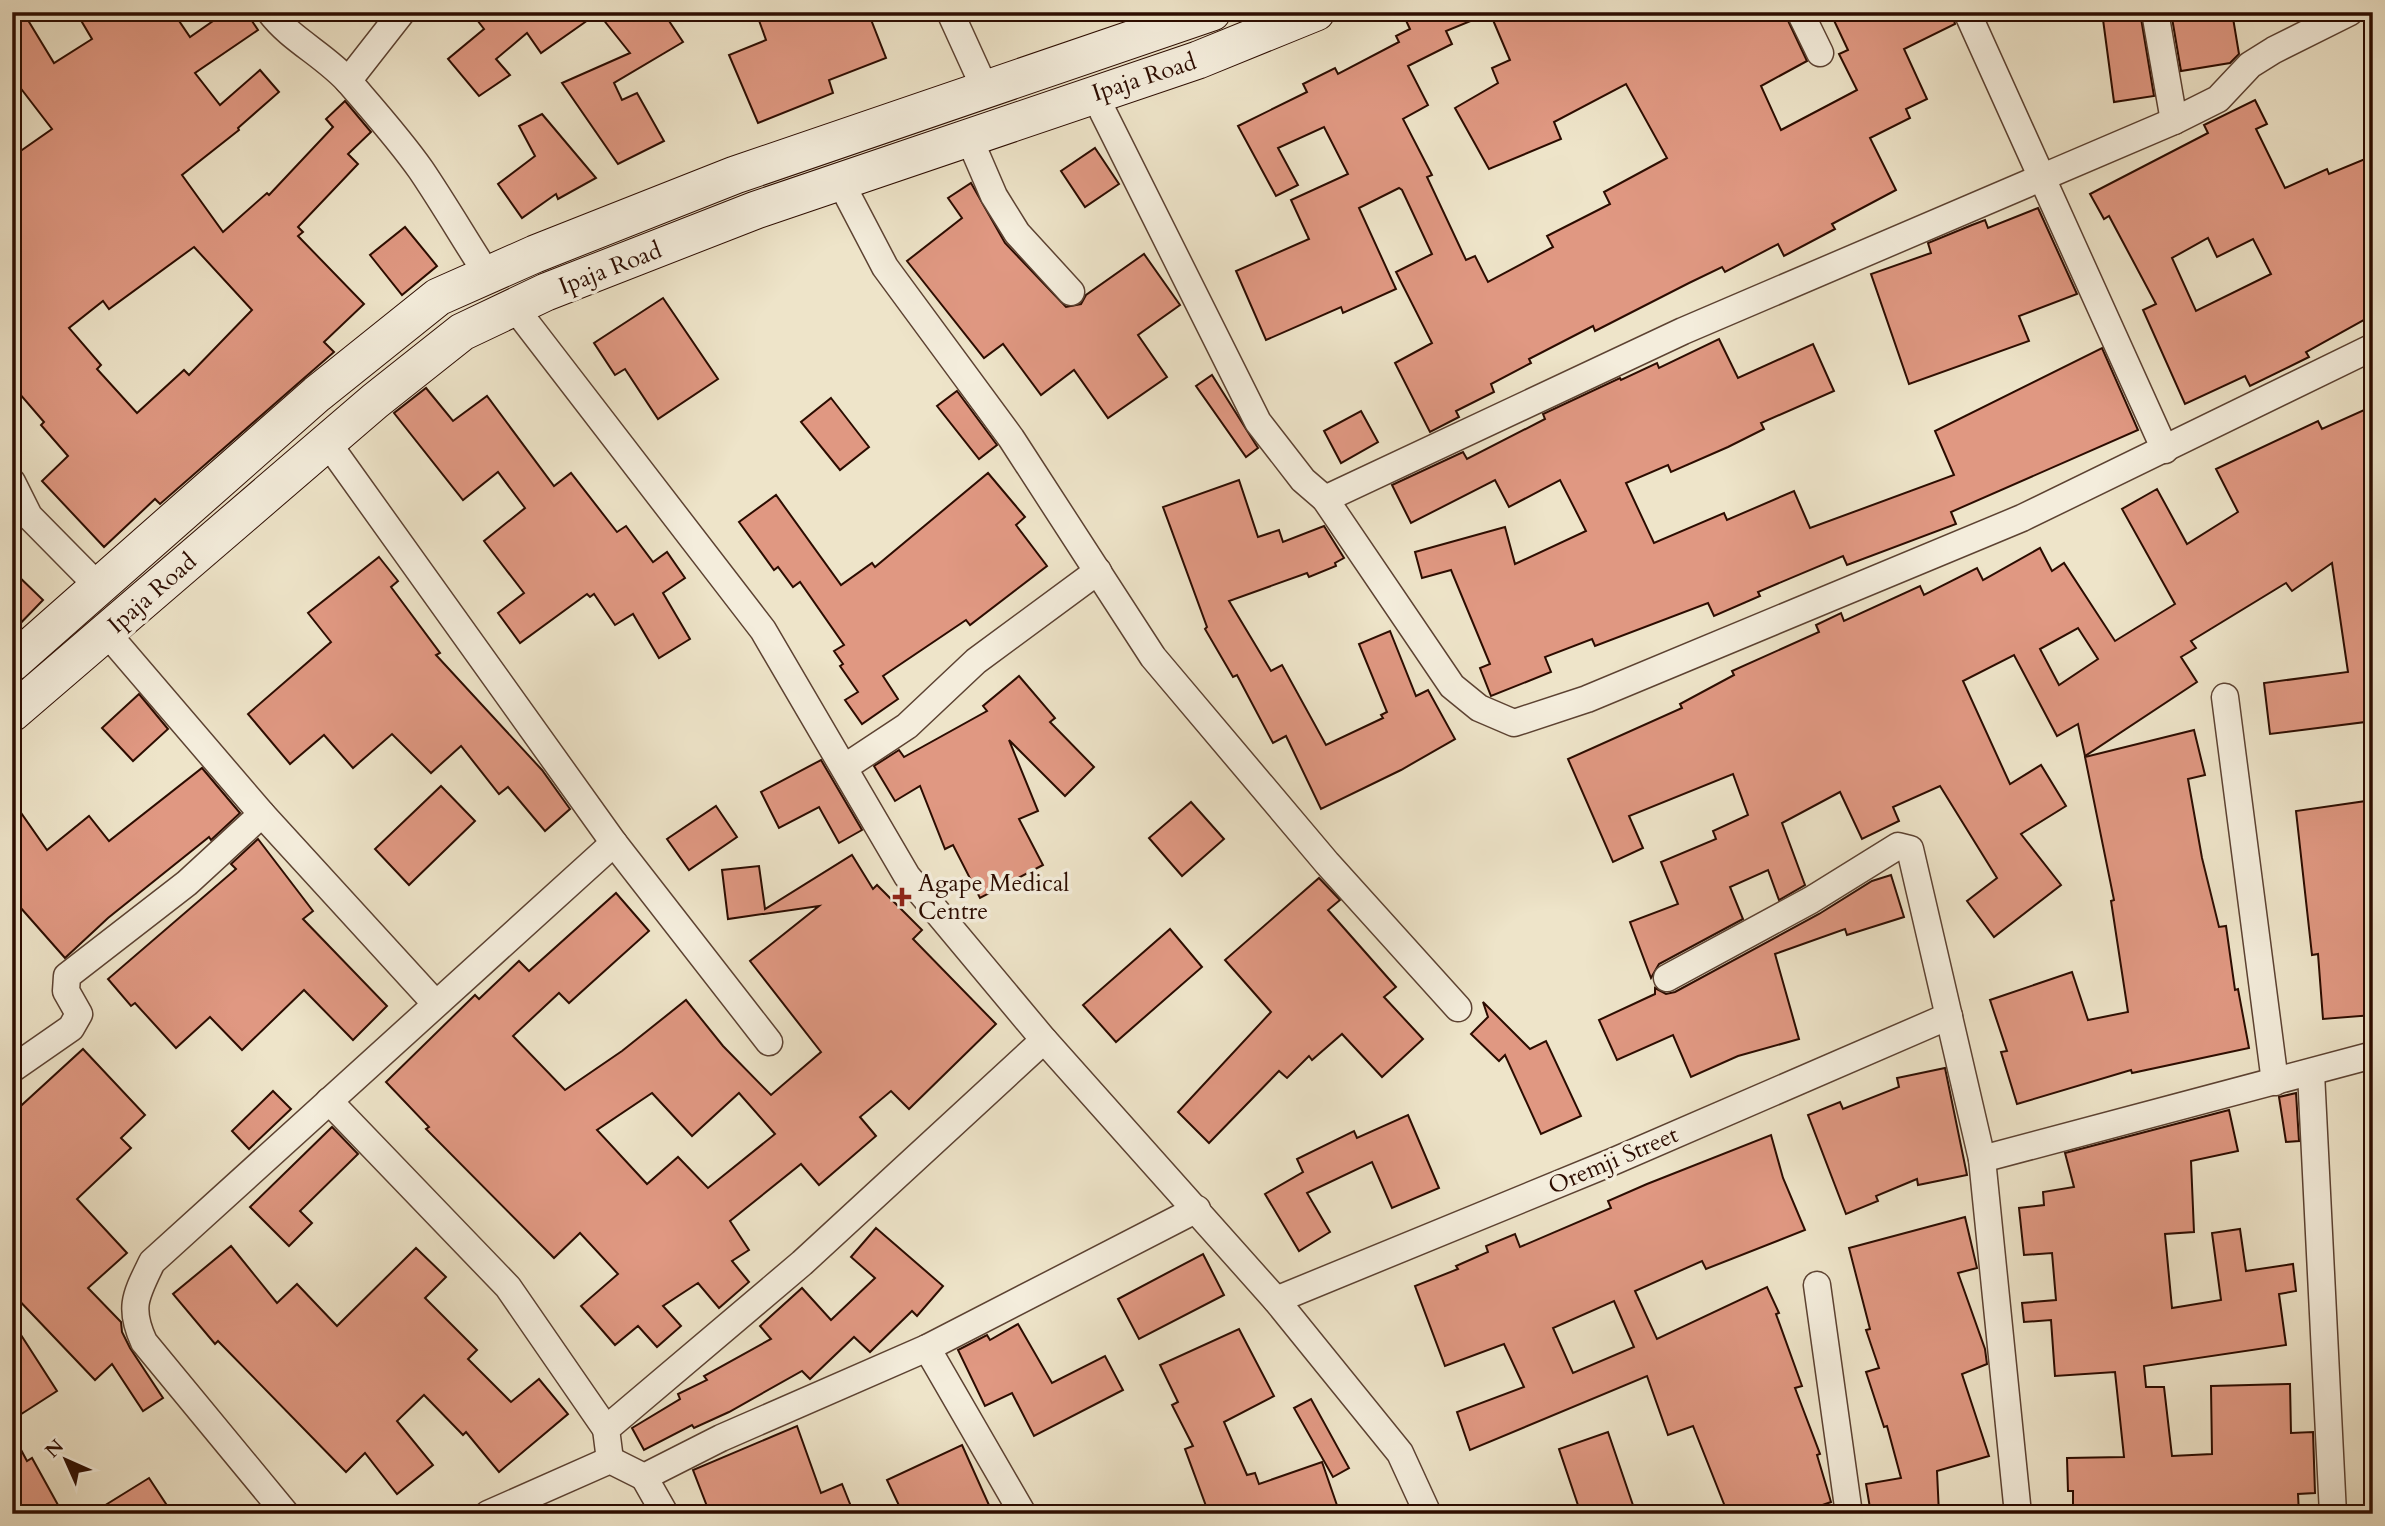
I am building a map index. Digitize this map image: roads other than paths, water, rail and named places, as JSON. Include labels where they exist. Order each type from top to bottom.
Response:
[{"type":"main road","name":"Ipaja Road","points":[[12,663],[317,394],[438,298],[487,274],[735,175],[1212,12]]},
{"type":"main road","name":"Ipaja Road","points":[[12,713],[327,442],[462,332],[546,292],[823,187],[1198,60],[1316,12]]},
{"type":"main road","points":[[796,155],[823,187]]},
{"type":"street","points":[[270,12],[278,23],[296,38],[313,47],[348,80],[420,169],[487,274]]},
{"type":"street","points":[[348,80],[402,12]]},
{"type":"street","points":[[950,12],[986,91]]},
{"type":"street","points":[[1800,12],[1820,53]]},
{"type":"street","points":[[1967,12],[2165,450]]},
{"type":"street","points":[[2155,12],[2174,121]]},
{"type":"street","points":[[1325,499],[1683,331],[2174,121],[2218,99],[2250,65],[2274,50],[2350,12]]},
{"type":"street","points":[[1094,94],[1258,422],[1303,480],[1325,499],[1452,686],[1479,708],[1514,723],[1587,699],[2022,518],[2373,347]]},
{"type":"street","points":[[969,138],[994,196],[1017,233],[1072,292]]},
{"type":"street","points":[[823,187],[1012,438],[1153,657],[1326,863],[1458,1008]]},
{"type":"street","points":[[514,308],[741,598],[845,767],[907,876],[1044,1040],[1276,1300],[1400,1453],[1428,1514]]},
{"type":"street","points":[[327,442],[614,843],[769,1042]]},
{"type":"street","points":[[12,482],[29,516],[100,588]]},
{"type":"street","points":[[845,767],[907,726],[976,661],[1098,571]]},
{"type":"street","points":[[106,632],[262,814],[435,1003]]},
{"type":"street","points":[[2225,698],[2275,1082]]},
{"type":"street","points":[[12,1069],[71,1028],[79,1014],[66,991],[67,976],[187,883],[262,814]]},
{"type":"street","points":[[286,1514],[144,1342],[133,1319],[136,1294],[152,1262],[614,843]]},
{"type":"street","points":[[1667,978],[1811,900],[1898,846],[1910,849],[1982,1160],[2018,1514]]},
{"type":"street","name":"Oremji Street","points":[[1276,1300],[1612,1162],[1948,1016]]},
{"type":"street","points":[[606,1429],[802,1263],[1044,1040]]},
{"type":"street","points":[[1982,1160],[2143,1114],[2373,1055]]},
{"type":"street","points":[[2311,1073],[2333,1514]]},
{"type":"street","points":[[329,1101],[508,1287],[606,1429],[610,1460]]},
{"type":"street","points":[[644,1477],[721,1438],[927,1348],[1197,1209]]},
{"type":"street","points":[[1817,1284],[1849,1514]]},
{"type":"street","points":[[927,1348],[1023,1514]]},
{"type":"street","points":[[610,1460],[644,1477],[665,1514]]},
{"type":"street","points":[[488,1514],[610,1460]]},
{"type":"place","name":"Agape Medical Centre","points":[[902,897]]}]
